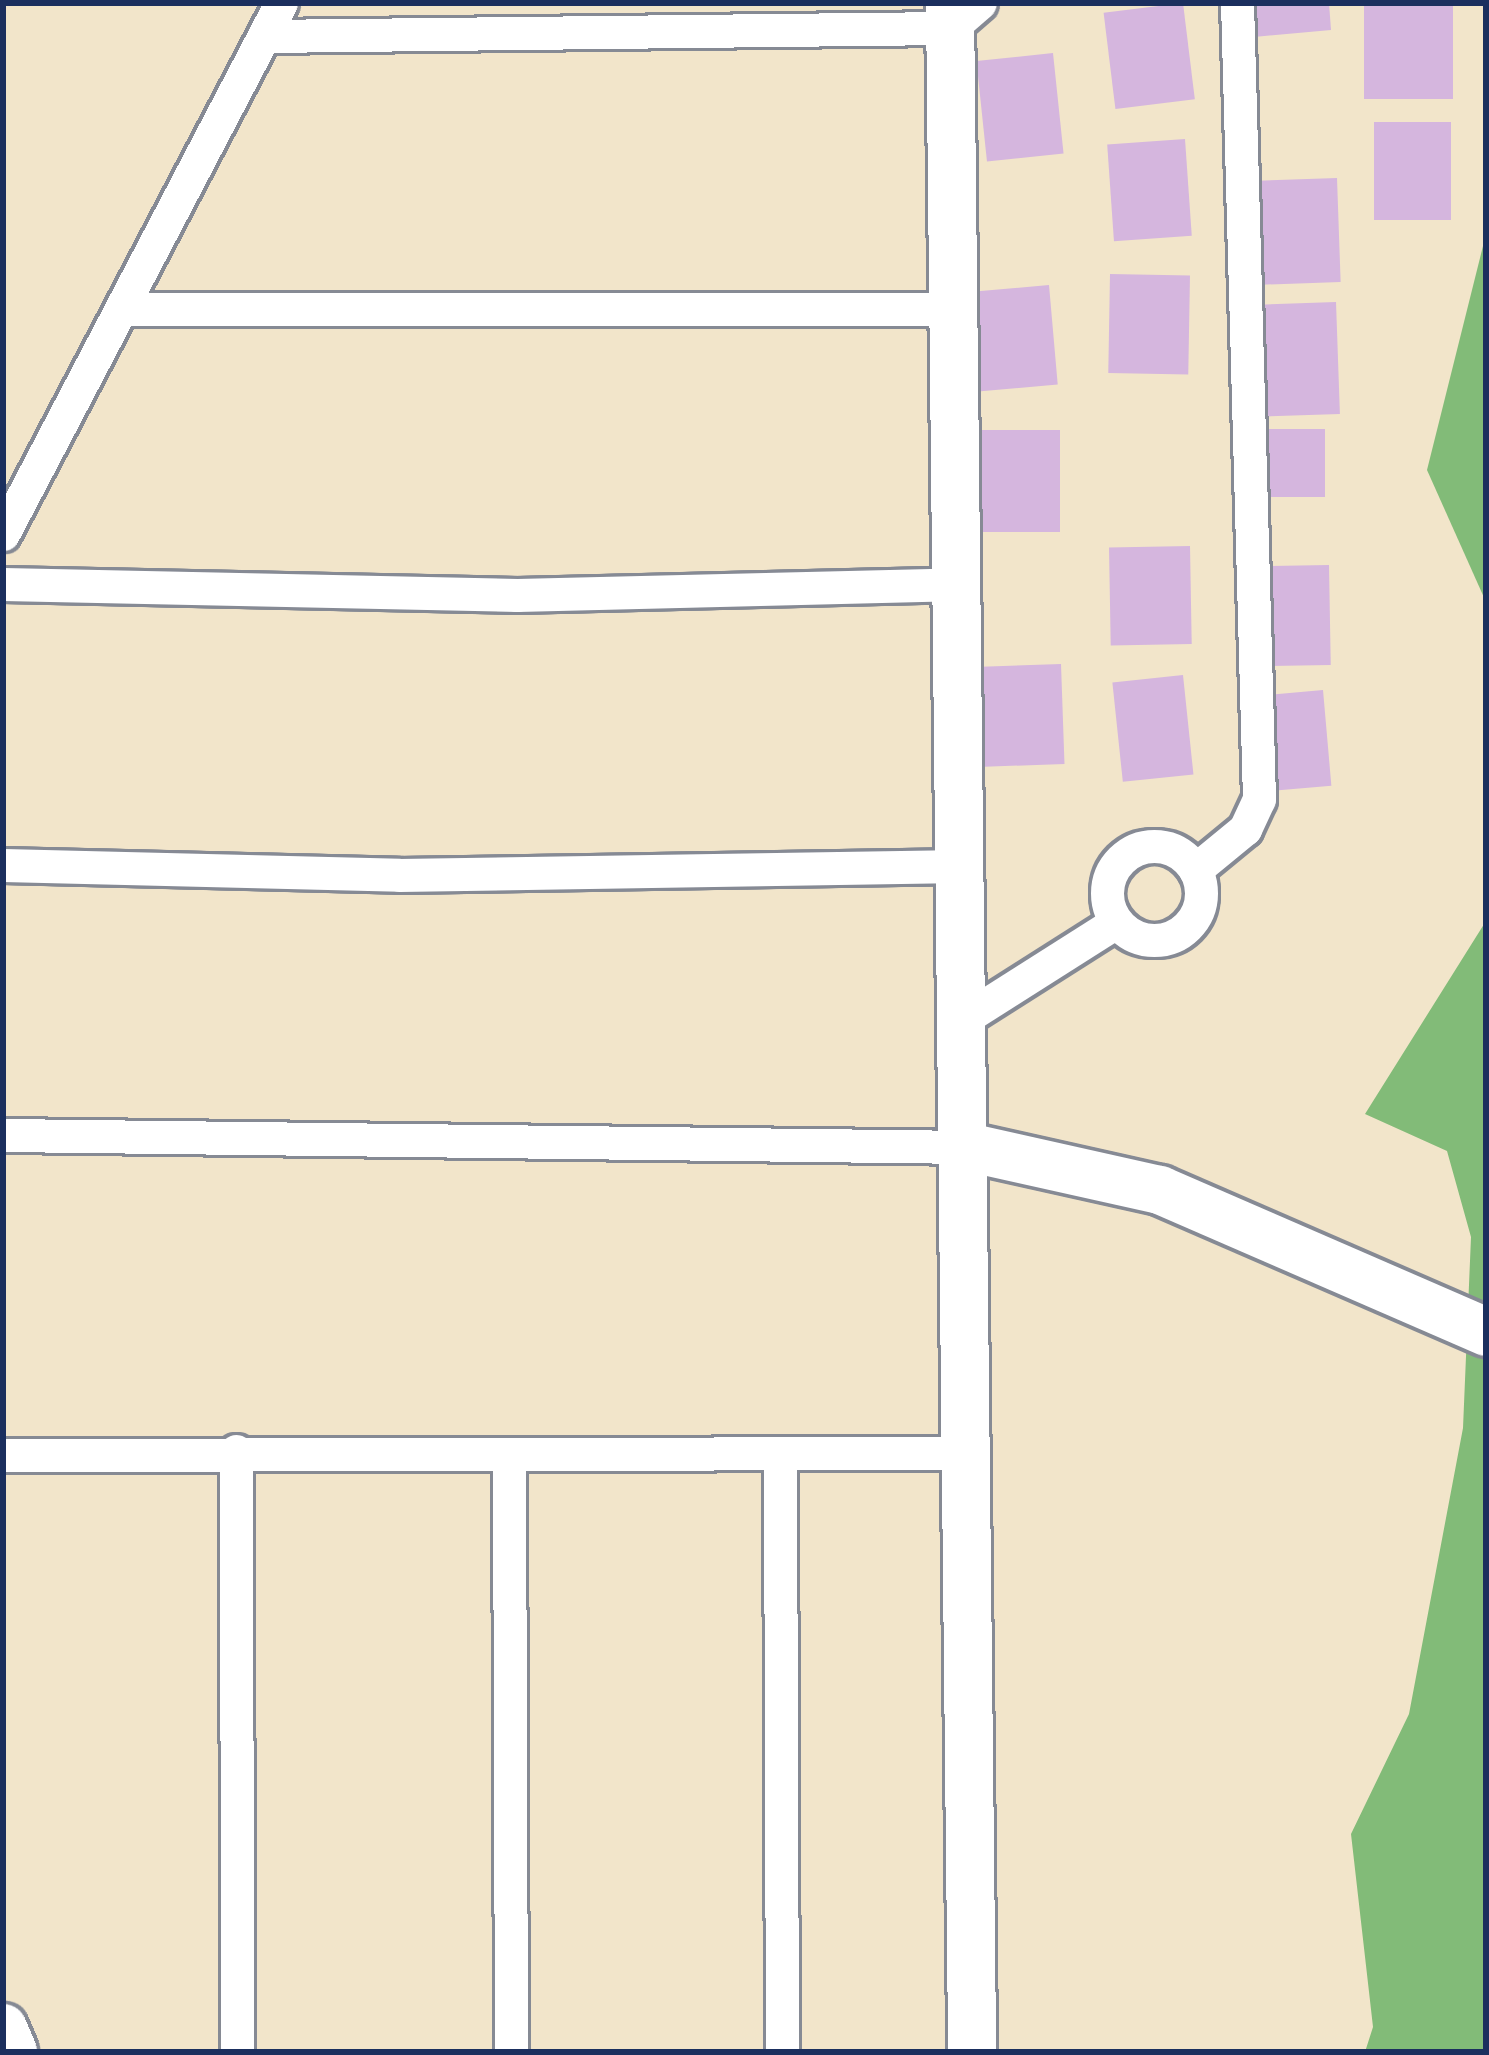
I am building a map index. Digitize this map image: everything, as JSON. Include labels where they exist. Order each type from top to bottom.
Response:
[{"type":"street","points":[[3,534],[281,3]]},
{"type":"street","points":[[1195,869],[1245,829],[1259,799],[1237,3]]},
{"type":"street","points":[[264,36],[960,12],[955,309],[968,1016],[971,2052]]},
{"type":"street","points":[[121,309],[955,309]]},
{"type":"street","points":[[3,584],[517,596],[962,584]]},
{"type":"street","points":[[1157,846],[1195,869],[1201,900],[1186,928],[1158,940],[1116,922],[1109,878],[1128,854],[1157,846]]},
{"type":"street","points":[[3,865],[399,875],[963,866]]},
{"type":"street","points":[[968,1016],[1116,922]]},
{"type":"street","points":[[3,1135],[967,1148],[1160,1190],[1486,1332]]},
{"type":"street","points":[[3,1455],[236,1451],[780,1459],[972,1453]]},
{"type":"street","points":[[236,1451],[237,2052]]},
{"type":"street","points":[[509,1455],[511,2052]]},
{"type":"street","points":[[780,1459],[782,2052]]},
{"type":"street","points":[[3,2029],[13,2052]]},
{"type":"green space","points":[[1486,234],[1486,602],[1427,470]]},
{"type":"green space","points":[[1486,921],[1486,2052],[1365,2052],[1373,2027],[1351,1834],[1409,1714],[1463,1428],[1471,1237],[1447,1151],[1365,1114]]},
{"type":"building","points":[[1183,3],[1195,99],[1115,109],[1104,13]]},
{"type":"building","points":[[1251,3],[1329,3],[1331,30],[1254,37]]},
{"type":"building","points":[[1364,3],[1453,3],[1453,99],[1364,99]]},
{"type":"building","points":[[1053,53],[1064,153],[987,161],[976,61]]},
{"type":"building","points":[[1374,122],[1451,122],[1451,220],[1374,220]]},
{"type":"building","points":[[1185,139],[1192,236],[1114,241],[1107,144]]},
{"type":"building","points":[[1337,178],[1341,282],[1262,285],[1258,181]]},
{"type":"building","points":[[1110,274],[1190,275],[1188,374],[1108,373]]},
{"type":"building","points":[[1049,285],[1058,385],[981,391],[972,292]]},
{"type":"building","points":[[1336,302],[1340,414],[1257,417],[1253,305]]},
{"type":"building","points":[[1257,429],[1325,429],[1325,497],[1257,497]]},
{"type":"building","points":[[978,430],[1060,430],[1060,532],[978,532]]},
{"type":"building","points":[[1190,546],[1192,644],[1111,645],[1109,547]]},
{"type":"building","points":[[1329,565],[1331,665],[1260,666],[1258,566]]},
{"type":"building","points":[[1061,664],[1064,764],[985,767],[981,667]]},
{"type":"building","points":[[1183,675],[1193,774],[1123,782],[1112,682]]},
{"type":"building","points":[[1323,690],[1331,786],[1264,792],[1255,696]]}]
